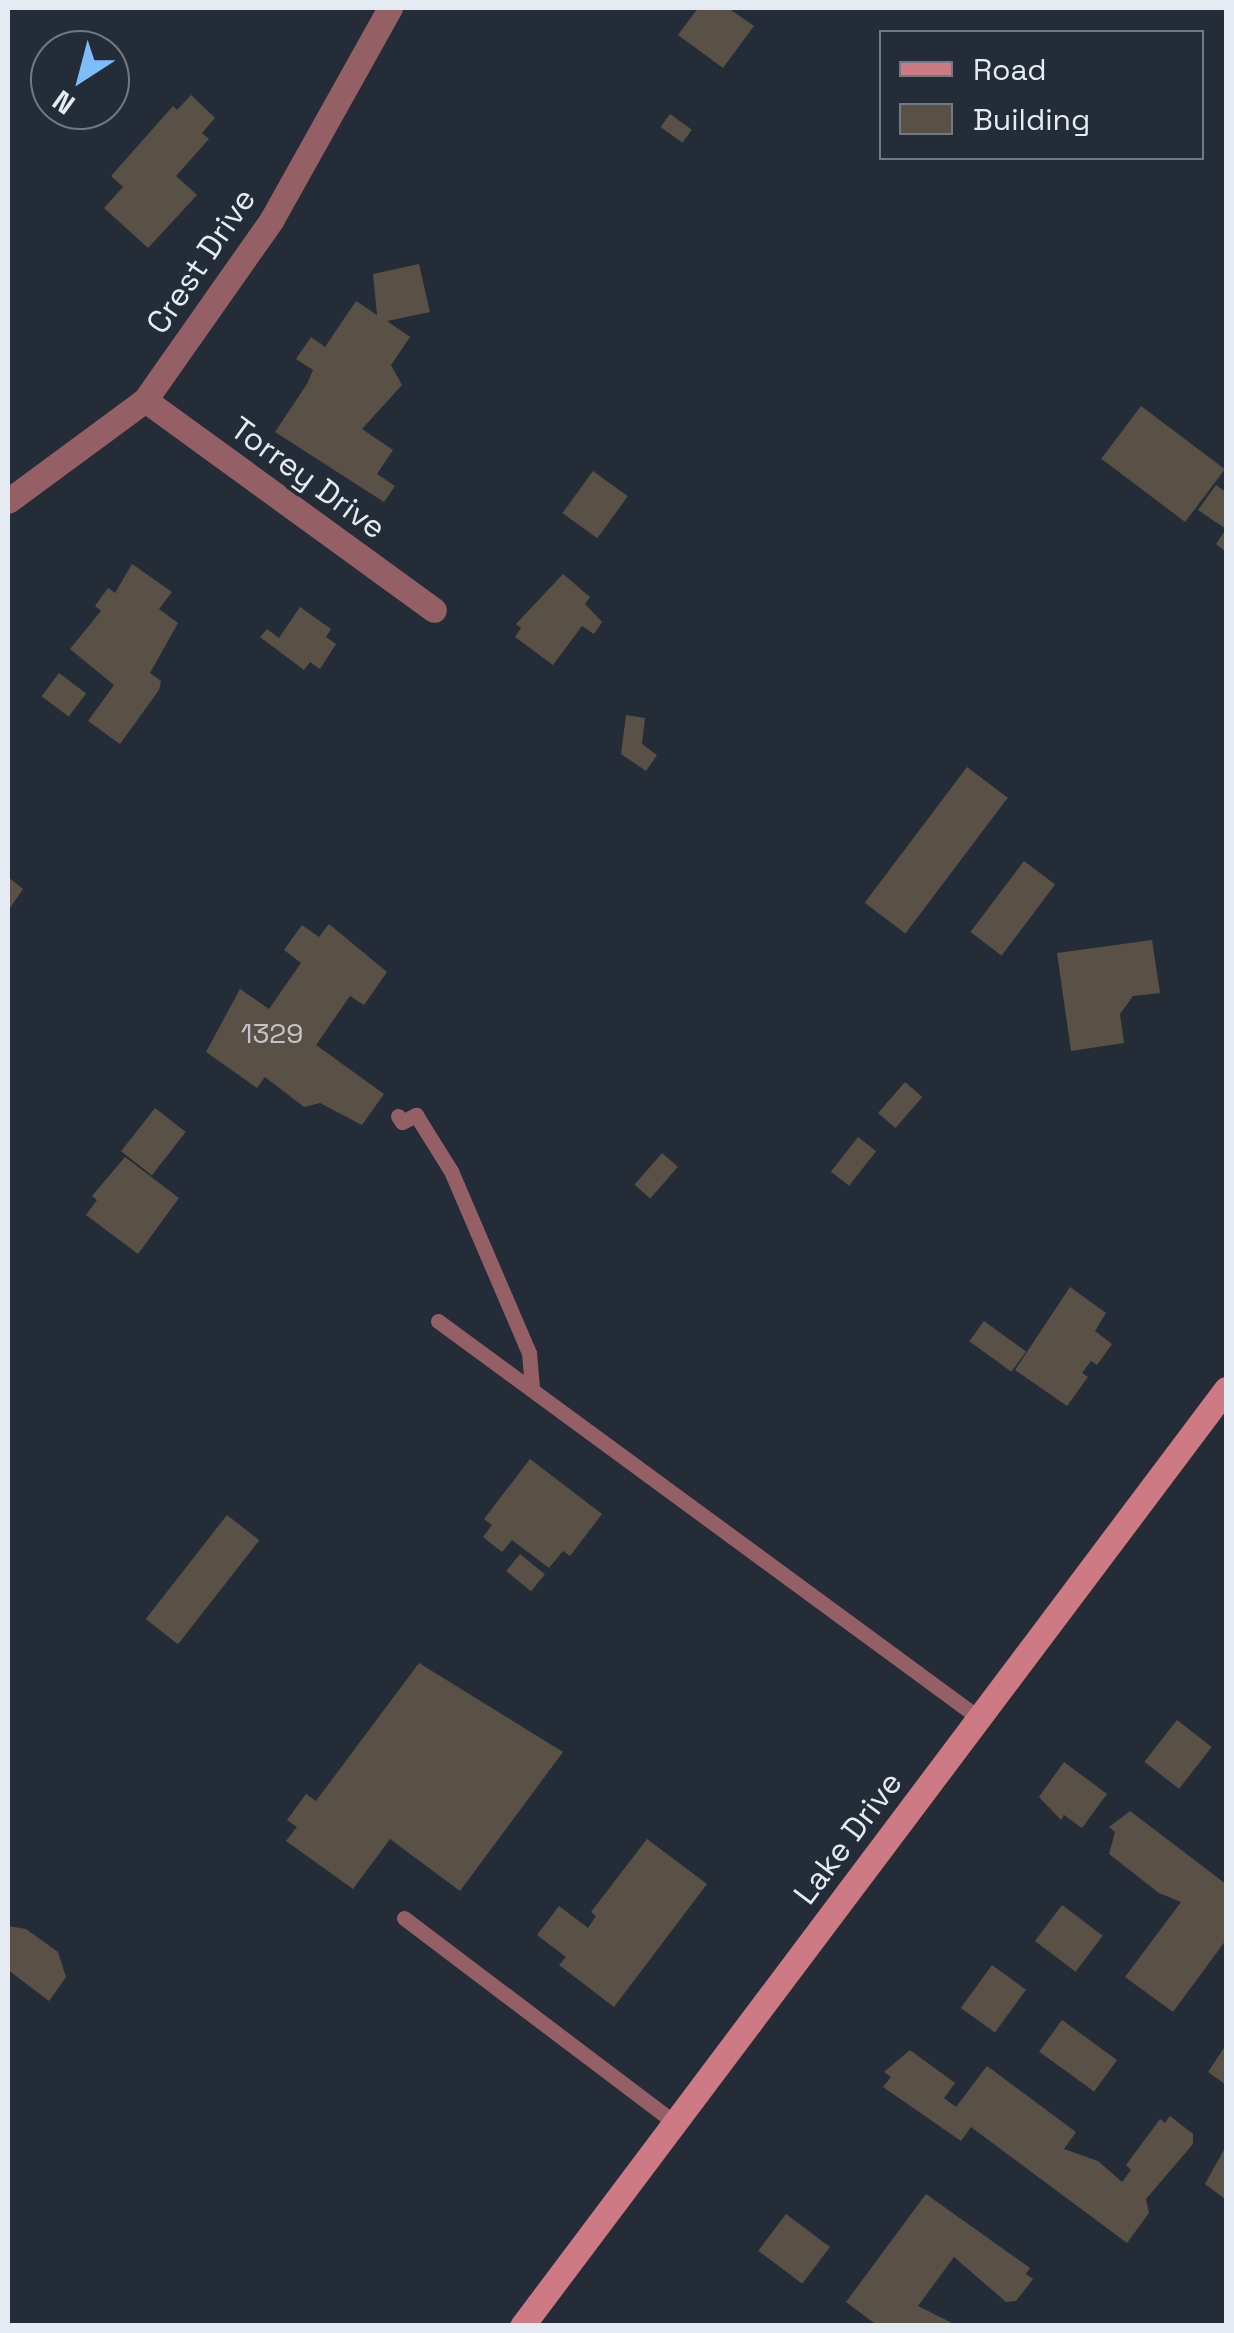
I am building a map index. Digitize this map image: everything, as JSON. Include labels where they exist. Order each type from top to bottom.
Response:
[{"type":"main road","name":"Lake Drive","points":[[522,2326],[1226,1389]]},
{"type":"street","name":"Crest Drive","points":[[8,501],[145,400],[272,219],[390,8]]},
{"type":"street","name":"Torrey Drive","points":[[145,400],[434,610]]},
{"type":"lane","points":[[398,1116],[402,1122],[416,1115],[451,1171],[522,1336],[532,1390]]},
{"type":"lane","points":[[438,1321],[979,1718]]},
{"type":"lane","points":[[404,1918],[674,2123]]},
{"type":"building","points":[[698,8],[728,8],[754,26],[723,68],[678,35]]},
{"type":"building","points":[[191,95],[215,118],[202,133],[209,139],[176,176],[197,195],[148,248],[104,208],[123,187],[111,176],[173,106],[177,110]]},
{"type":"building","points":[[670,114],[692,130],[682,143],[661,127]]},
{"type":"building","points":[[419,264],[430,312],[387,321],[410,337],[391,365],[402,385],[362,429],[393,450],[377,474],[395,486],[384,502],[275,432],[313,370],[296,359],[311,337],[325,347],[356,301],[377,315],[373,274]]},
{"type":"building","points":[[1141,406],[1225,469],[1185,522],[1101,459]]},
{"type":"building","points":[[593,471],[628,496],[597,538],[562,513]]},
{"type":"building","points":[[1216,485],[1226,492],[1226,529],[1198,510]]},
{"type":"building","points":[[1226,529],[1226,552],[1216,544]]},
{"type":"building","points":[[132,564],[172,592],[159,609],[178,623],[150,673],[161,681],[159,690],[120,744],[88,721],[114,685],[70,649],[101,611],[95,606],[108,588],[115,593]]},
{"type":"building","points":[[563,574],[590,597],[585,604],[602,622],[594,634],[582,626],[553,665],[515,637],[521,628],[516,624]]},
{"type":"building","points":[[300,607],[331,629],[326,637],[336,644],[320,669],[310,662],[304,670],[260,637],[267,629],[279,638]]},
{"type":"building","points":[[59,673],[86,693],[69,717],[42,696]]},
{"type":"building","points":[[626,715],[645,718],[642,744],[657,755],[646,771],[621,754]]},
{"type":"building","points":[[967,767],[1008,798],[905,933],[865,903]]},
{"type":"building","points":[[1024,861],[1055,884],[1002,956],[970,932]]},
{"type":"building","points":[[8,877],[23,889],[8,911]]},
{"type":"building","points":[[329,924],[387,972],[364,1005],[350,996],[316,1045],[384,1094],[362,1125],[320,1103],[304,1107],[265,1077],[257,1088],[206,1052],[240,989],[269,1009],[301,963],[284,950],[302,925],[319,937]]},
{"type":"building","points":[[1152,940],[1160,993],[1133,996],[1120,1014],[1124,1043],[1071,1051],[1057,953]]},
{"type":"building","points":[[905,1082],[922,1097],[895,1128],[878,1113]]},
{"type":"building","points":[[155,1108],[186,1132],[152,1175],[121,1151]]},
{"type":"building","points":[[858,1137],[876,1151],[849,1186],[831,1172]]},
{"type":"building","points":[[662,1153],[678,1167],[650,1198],[634,1185]]},
{"type":"building","points":[[125,1157],[179,1198],[138,1254],[86,1215],[97,1200],[92,1196]]},
{"type":"building","points":[[1070,1287],[1106,1313],[1095,1331],[1112,1344],[1097,1365],[1091,1361],[1082,1373],[1088,1377],[1067,1406],[1015,1370]]},
{"type":"building","points":[[984,1321],[1026,1352],[1011,1372],[969,1341]]},
{"type":"building","points":[[530,1459],[602,1514],[570,1556],[563,1551],[549,1568],[512,1540],[502,1552],[483,1537],[492,1525],[484,1519]]},
{"type":"building","points":[[227,1515],[259,1540],[178,1644],[146,1619]]},
{"type":"building","points":[[520,1554],[545,1574],[531,1591],[506,1571]]},
{"type":"building","points":[[419,1663],[563,1752],[460,1891],[390,1839],[353,1889],[286,1841],[297,1827],[287,1820],[306,1794],[316,1801]]},
{"type":"building","points":[[1177,1720],[1212,1747],[1179,1789],[1144,1762]]},
{"type":"building","points":[[1064,1762],[1107,1794],[1082,1828],[1064,1815],[1061,1820],[1039,1797]]},
{"type":"building","points":[[1130,1811],[1226,1884],[1226,1940],[1173,2012],[1125,1977],[1181,1902],[1159,1893],[1109,1854],[1115,1832],[1109,1827]]},
{"type":"building","points":[[647,1839],[707,1884],[614,2007],[559,1965],[566,1957],[537,1935],[559,1906],[588,1928],[596,1916],[591,1912]]},
{"type":"building","points":[[1062,1905],[1103,1936],[1076,1972],[1035,1941]]},
{"type":"building","points":[[8,1926],[26,1929],[58,1952],[66,1977],[49,2001],[8,1970]]},
{"type":"building","points":[[992,1965],[1026,1990],[995,2033],[961,2008]]},
{"type":"building","points":[[1062,2020],[1117,2060],[1094,2092],[1039,2052]]},
{"type":"building","points":[[1226,2045],[1226,2085],[1208,2072]]},
{"type":"building","points":[[910,2050],[955,2083],[944,2098],[956,2107],[987,2066],[1076,2132],[1064,2149],[1098,2161],[1122,2182],[1131,2170],[1126,2165],[1160,2119],[1165,2123],[1170,2116],[1193,2134],[1193,2144],[1146,2199],[1149,2213],[1127,2243],[971,2127],[961,2141],[883,2087],[891,2077],[884,2072]]},
{"type":"building","points":[[1226,2146],[1226,2197],[1225,2199],[1205,2184]]},
{"type":"building","points":[[926,2194],[1030,2268],[1026,2274],[1033,2279],[1016,2301],[1006,2302],[954,2257],[918,2306],[958,2326],[878,2326],[846,2302]]},
{"type":"building","points":[[786,2214],[830,2247],[802,2284],[758,2251]]}]
